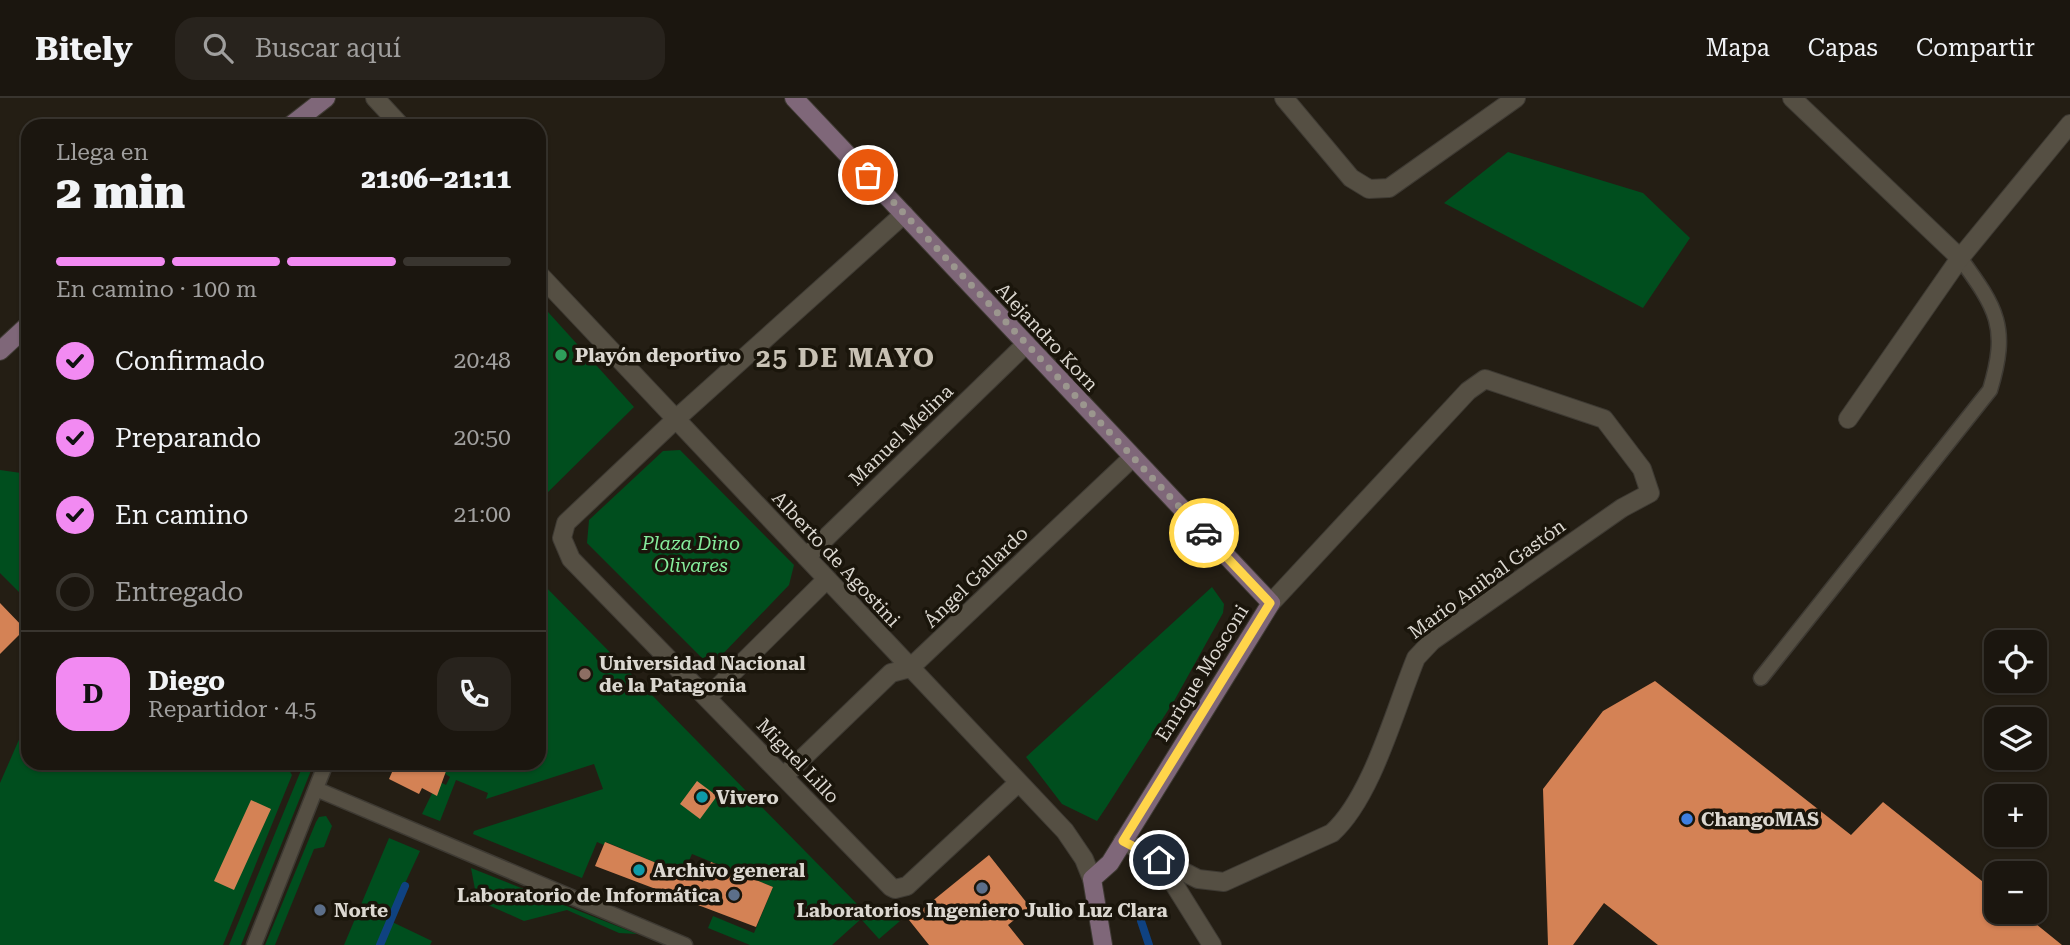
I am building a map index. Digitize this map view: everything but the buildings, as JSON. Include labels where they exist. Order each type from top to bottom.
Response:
[{"type":"street","points":[[299,119],[326,98]]},
{"type":"street","points":[[375,98],[394,119]]},
{"type":"street","name":"Alejandro Korn","points":[[794,98],[1270,603]]},
{"type":"street","points":[[1284,98],[1351,178],[1369,189],[1389,188],[1516,98]]},
{"type":"street","points":[[1792,98],[1960,258]]},
{"type":"street","points":[[1848,419],[1960,258],[2070,124]]},
{"type":"street","points":[[676,419],[904,214]]},
{"type":"street","name":"Alberto de Agostini","points":[[546,281],[1065,831],[1084,859],[1093,879]]},
{"type":"street","points":[[0,351],[21,332]]},
{"type":"street","name":"Manuel Melina","points":[[806,557],[1026,344]]},
{"type":"street","name":"Mario Anibal Gastón","points":[[1123,841],[1198,879],[1224,882],[1332,833],[1346,821],[1362,796],[1416,658],[1432,641],[1622,508],[1650,493],[1643,469],[1604,419],[1485,379],[1468,391]]},
{"type":"street","name":"Enrique Mosconi","points":[[1093,879],[1110,863],[1270,603],[1468,391]]},
{"type":"street","name":"Miguel Lillo","points":[[676,419],[566,523],[563,545],[571,559],[895,890],[907,886],[1018,783]]},
{"type":"street","name":"Ángel Gallardo","points":[[784,776],[891,673],[910,668],[1132,458]]},
{"type":"street","points":[[707,698],[826,580]]},
{"type":"street","points":[[1159,860],[1212,945]]},
{"type":"street","points":[[1093,879],[1103,945]]},
{"type":"lane","points":[[1761,678],[1990,390],[1998,360],[2000,328],[1988,296],[1960,258]]},
{"type":"lane","points":[[254,945],[323,770]]},
{"type":"lane","points":[[316,789],[685,945]]},
{"type":"green space","points":[[1508,152],[1643,193],[1690,238],[1643,308],[1444,203]]},
{"type":"green space","name":"Playón deportivo","points":[[546,310],[634,407],[546,494]]},
{"type":"green space","name":"Plaza Dino Olivares","points":[[680,450],[794,565],[789,585],[717,660],[702,658],[587,543],[589,520],[663,451]]},
{"type":"green space","points":[[0,470],[21,473],[21,594],[0,573]]},
{"type":"green space","points":[[546,587],[859,906],[900,921],[879,939],[861,919],[832,945],[750,945],[708,928],[713,916],[754,933],[773,887],[692,854],[683,874],[606,842],[604,845],[597,842],[582,878],[473,834],[474,831],[603,789],[594,764],[486,799],[488,793],[456,780],[440,821],[422,814],[438,781],[446,785],[450,777],[444,773],[446,770],[546,770]]},
{"type":"green space","points":[[1212,587],[1224,604],[1223,613],[1174,701],[1097,821],[1062,804],[1026,757]]},
{"type":"green space","points":[[21,735],[21,770],[289,770],[292,775],[223,945],[0,945],[0,783]]},
{"type":"green space","points":[[301,770],[311,770],[241,945],[229,945]]},
{"type":"green space","points":[[326,816],[332,826],[324,847],[314,849],[275,945],[265,945],[316,822],[319,817]]},
{"type":"green space","points":[[389,838],[420,851],[388,920],[432,941],[430,945],[344,945]]},
{"type":"green space","points":[[471,868],[637,934],[619,933],[567,910],[524,921],[477,900]]},
{"type":"waterway","points":[[380,945],[405,886]]},
{"type":"waterway","points":[[1141,921],[1149,945]]},
{"type":"way so far","points":[[868,175],[1204,533]]},
{"type":"place","name":"Playón deportivo","points":[[561,355]]},
{"type":"place","name":"Universidad Nacional de la Patagonia","points":[[585,674]]},
{"type":"place","name":"Vivero","points":[[702,797]]},
{"type":"place","name":"ChangoMAS","points":[[1687,819]]},
{"type":"place","name":"Archivo general","points":[[639,870]]},
{"type":"place","name":"Laboratorios Ingeniero Julio Luz Clara","points":[[982,888]]},
{"type":"place","name":"Laboratorio de Informática","points":[[734,895]]},
{"type":"place","name":"Norte","points":[[320,910]]},
{"type":"district","name":"25 DE MAYO","points":[[846,358]]},
{"type":"route","points":[[1159,860],[1123,841],[1270,603],[1204,533]]}]
